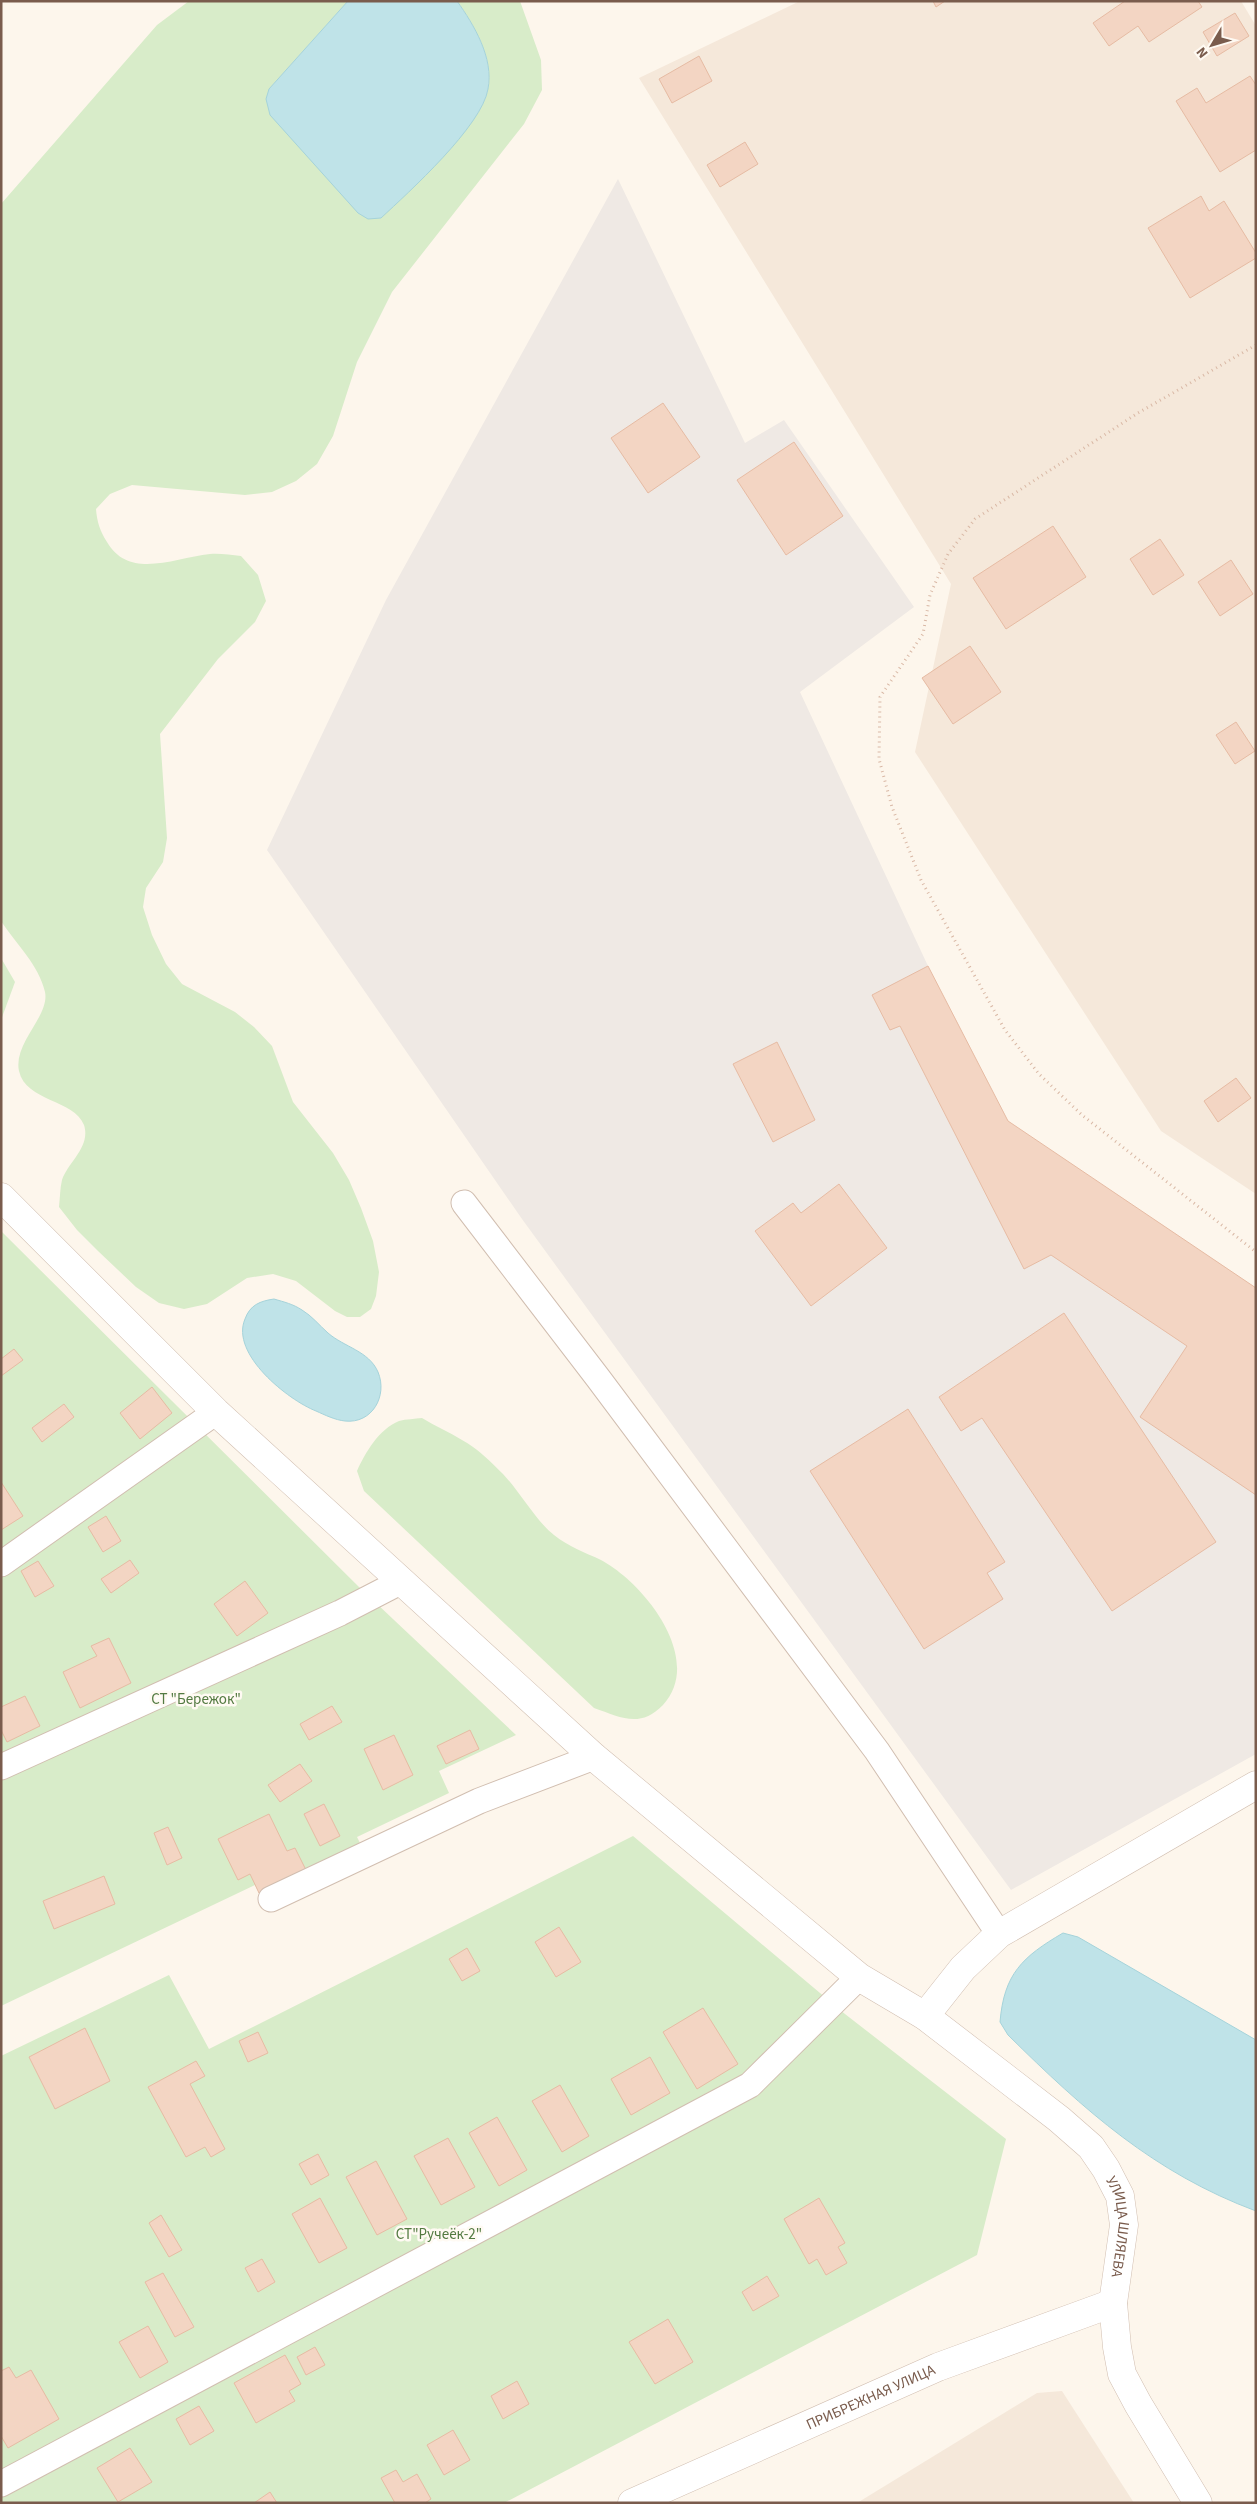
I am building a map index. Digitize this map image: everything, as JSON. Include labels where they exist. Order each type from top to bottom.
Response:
[{"type":"street","name":"УЛИЦА ШЛЯЕВА","points":[[1,1197],[216,1412],[594,1757],[859,1976],[925,2016],[1059,2119],[1091,2148],[1106,2169],[1120,2196],[1124,2224],[1114,2303],[1117,2347],[1122,2374],[1198,2503]]},
{"type":"street","points":[[925,2016],[963,1968],[999,1934],[1256,1785]]},
{"type":"street","name":"ПРИБРЕЖНАЯ УЛИЦА","points":[[632,2503],[938,2366],[1114,2303]]},
{"type":"lane","points":[[464,1203],[598,1378],[877,1751],[999,1934]]},
{"type":"lane","points":[[1,1564],[216,1412]]},
{"type":"lane","points":[[1,1767],[340,1613],[402,1581]]},
{"type":"lane","points":[[271,1899],[479,1801],[594,1757]]},
{"type":"lane","points":[[1,2484],[750,2085],[859,1976]]},
{"type":"path","points":[[1256,345],[1138,413],[975,519],[948,554],[930,594],[923,634],[880,697],[879,758],[892,807],[921,880],[1005,1030],[1038,1074],[1082,1115],[1256,1252]]},
{"type":"shaded area","points":[[800,1],[1241,1],[1256,26],[1256,1194],[1161,1131],[915,752],[951,584],[639,78]]},
{"type":"shaded area","points":[[618,179],[745,443],[784,420],[914,607],[800,692],[928,966],[1008,1121],[1256,1288],[1256,1754],[1011,1890],[522,1219],[267,850],[386,600]]},
{"type":"shaded area","points":[[1062,2391],[1134,2503],[857,2503],[1037,2393]]},
{"type":"green space","points":[[189,1],[348,1],[269,89],[390,209],[431,169],[461,135],[474,119],[488,89],[488,66],[481,42],[457,1],[520,1],[541,60],[542,90],[524,124],[392,292],[357,362],[333,436],[317,464],[296,481],[272,492],[245,495],[132,485],[110,494],[96,509],[102,534],[116,554],[127,560],[140,564],[153,564],[210,554],[241,556],[258,575],[266,601],[255,622],[218,659],[160,734],[167,838],[163,862],[146,888],[143,907],[152,935],[166,964],[182,984],[235,1012],[254,1027],[272,1046],[293,1102],[333,1153],[349,1180],[373,1241],[379,1272],[376,1296],[371,1309],[360,1317],[347,1317],[335,1311],[296,1281],[273,1274],[247,1278],[207,1304],[184,1309],[159,1303],[136,1287],[77,1230],[59,1207],[62,1180],[82,1147],[85,1133],[84,1125],[79,1116],[71,1110],[31,1089],[23,1081],[19,1071],[21,1050],[42,1011],[45,992],[38,973],[1,921],[1,204],[157,25]]},
{"type":"green space","points":[[1,958],[15,982],[1,1020]]},
{"type":"green space","name":"СТ \"Бережок\"","points":[[1,1231],[359,1587],[516,1735],[439,1771],[449,1793],[357,1837],[361,1845],[259,1893],[255,1885],[1,2006]]},
{"type":"green space","points":[[422,1418],[468,1443],[478,1451],[503,1474],[547,1529],[565,1543],[601,1560],[618,1571],[651,1604],[664,1624],[673,1645],[677,1666],[674,1687],[663,1705],[646,1717],[638,1719],[613,1715],[594,1708],[364,1491],[357,1471],[373,1442],[385,1430],[399,1421]]},
{"type":"green space","name":"СТ\"Ручеёк-2\"","points":[[633,1836],[845,2014],[1006,2139],[977,2255],[504,2503],[1,2503],[1,2056],[169,1975],[209,2049]]},
{"type":"water","points":[[348,1],[457,1],[476,31],[488,66],[488,89],[483,104],[473,121],[443,158],[381,218],[368,219],[358,213],[270,115],[266,99],[269,89]]},
{"type":"water","points":[[274,1299],[306,1312],[334,1338],[369,1359],[378,1372],[381,1381],[379,1399],[370,1413],[355,1421],[345,1421],[330,1417],[291,1397],[264,1374],[253,1361],[246,1347],[243,1333],[245,1319],[253,1307],[264,1301]]},
{"type":"water","points":[[1063,1933],[1078,1937],[1256,2040],[1256,2211],[1219,2196],[1185,2178],[1122,2137],[1064,2089],[1008,2035],[1000,2022],[1002,2005],[1011,1979],[1018,1968],[1036,1950]]},
{"type":"building","points":[[933,1],[945,1],[936,7]]},
{"type":"building","points":[[1125,1],[1198,1],[1202,7],[1149,42],[1138,26],[1109,46],[1093,23]]},
{"type":"building","points":[[1235,13],[1249,36],[1217,56],[1203,32]]},
{"type":"building","points":[[699,56],[712,81],[672,103],[659,79]]},
{"type":"building","points":[[1250,76],[1256,85],[1256,150],[1220,172],[1176,101],[1197,88],[1206,103]]},
{"type":"building","points":[[745,142],[758,164],[720,187],[707,165]]},
{"type":"building","points":[[1201,196],[1209,211],[1224,201],[1256,253],[1256,258],[1190,298],[1148,228]]},
{"type":"building","points":[[663,403],[700,457],[648,493],[611,438]]},
{"type":"building","points":[[794,442],[843,516],[786,555],[737,480]]},
{"type":"building","points":[[1053,526],[1086,577],[1006,629],[973,578]]},
{"type":"building","points":[[1160,539],[1184,575],[1153,595],[1130,559]]},
{"type":"building","points":[[1231,560],[1253,594],[1220,616],[1198,582]]},
{"type":"building","points":[[970,646],[1001,692],[953,724],[922,678]]},
{"type":"building","points":[[1236,722],[1255,751],[1235,764],[1216,735]]},
{"type":"building","points":[[928,966],[1008,1121],[1256,1288],[1256,1495],[1140,1417],[1187,1346],[1051,1255],[1024,1269],[900,1026],[890,1030],[872,995]]},
{"type":"building","points":[[777,1042],[815,1120],[773,1142],[733,1064]]},
{"type":"building","points":[[1236,1078],[1251,1098],[1218,1122],[1204,1101]]},
{"type":"building","points":[[839,1184],[887,1248],[811,1306],[755,1231],[793,1203],[801,1213]]},
{"type":"building","points":[[1064,1313],[1216,1542],[1112,1611],[982,1418],[961,1431],[939,1397]]},
{"type":"building","points":[[14,1349],[23,1360],[1,1376],[1,1359]]},
{"type":"building","points":[[152,1387],[172,1413],[140,1439],[120,1413]]},
{"type":"building","points":[[64,1404],[74,1417],[42,1442],[32,1428]]},
{"type":"building","points":[[908,1409],[1005,1562],[987,1573],[1003,1599],[924,1649],[810,1471]]},
{"type":"building","points":[[1,1482],[23,1516],[1,1530]]},
{"type":"building","points":[[106,1516],[121,1541],[103,1552],[88,1527]]},
{"type":"building","points":[[130,1560],[139,1573],[111,1593],[101,1579]]},
{"type":"building","points":[[38,1561],[54,1586],[35,1597],[21,1571]]},
{"type":"building","points":[[245,1581],[268,1613],[237,1636],[214,1604]]},
{"type":"building","points":[[109,1638],[131,1683],[80,1708],[63,1672],[97,1656],[91,1646]]},
{"type":"building","points":[[25,1696],[40,1726],[7,1742],[1,1730],[1,1707]]},
{"type":"building","points":[[332,1706],[342,1722],[309,1740],[300,1724]]},
{"type":"building","points":[[470,1730],[479,1749],[446,1764],[437,1746]]},
{"type":"building","points":[[394,1735],[413,1775],[383,1790],[364,1749]]},
{"type":"building","points":[[300,1764],[312,1781],[280,1802],[268,1785]]},
{"type":"building","points":[[324,1804],[340,1836],[320,1846],[304,1814]]},
{"type":"building","points":[[269,1814],[287,1851],[295,1848],[306,1870],[259,1893],[250,1874],[238,1880],[218,1839]]},
{"type":"building","points":[[168,1827],[182,1858],[167,1865],[154,1833]]},
{"type":"building","points":[[104,1876],[115,1904],[54,1929],[43,1901]]},
{"type":"building","points":[[559,1927],[581,1962],[556,1977],[535,1942]]},
{"type":"building","points":[[467,1948],[480,1971],[462,1981],[449,1959]]},
{"type":"building","points":[[703,2008],[738,2064],[697,2089],[663,2032]]},
{"type":"building","points":[[85,2028],[110,2081],[55,2109],[29,2057]]},
{"type":"building","points":[[258,2032],[268,2053],[248,2062],[239,2041]]},
{"type":"building","points":[[650,2057],[670,2093],[631,2115],[611,2079]]},
{"type":"building","points":[[196,2061],[205,2076],[190,2084],[225,2149],[211,2157],[205,2147],[186,2157],[148,2087]]},
{"type":"building","points":[[560,2085],[589,2136],[562,2152],[532,2101]]},
{"type":"building","points":[[497,2117],[527,2170],[499,2186],[469,2133]]},
{"type":"building","points":[[448,2138],[475,2187],[441,2205],[414,2156]]},
{"type":"building","points":[[318,2154],[329,2175],[311,2185],[299,2164]]},
{"type":"building","points":[[376,2161],[407,2219],[377,2235],[346,2177]]},
{"type":"building","points":[[320,2198],[347,2248],[319,2263],[292,2214]]},
{"type":"building","points":[[819,2198],[845,2243],[838,2247],[847,2263],[826,2275],[817,2259],[809,2264],[784,2219]]},
{"type":"building","points":[[161,2215],[182,2250],[169,2257],[149,2223]]},
{"type":"building","points":[[262,2259],[275,2282],[258,2292],[245,2268]]},
{"type":"building","points":[[163,2273],[194,2327],[175,2337],[145,2282]]},
{"type":"building","points":[[767,2276],[779,2296],[753,2311],[742,2292]]},
{"type":"building","points":[[668,2319],[693,2362],[655,2384],[629,2342]]},
{"type":"building","points":[[148,2326],[168,2362],[140,2378],[119,2342]]},
{"type":"building","points":[[315,2347],[325,2365],[306,2375],[297,2357]]},
{"type":"building","points":[[285,2355],[301,2384],[289,2391],[295,2401],[256,2423],[234,2383]]},
{"type":"building","points":[[9,2367],[16,2378],[31,2370],[59,2419],[8,2448],[1,2436],[1,2371]]},
{"type":"building","points":[[517,2381],[529,2404],[503,2419],[491,2396]]},
{"type":"building","points":[[199,2406],[214,2431],[190,2445],[176,2419]]},
{"type":"building","points":[[453,2430],[470,2460],[444,2475],[427,2445]]},
{"type":"building","points":[[130,2448],[152,2482],[118,2502],[97,2468]]},
{"type":"building","points":[[396,2470],[403,2482],[417,2474],[431,2499],[425,2503],[395,2503],[381,2478]]},
{"type":"building","points":[[270,2492],[277,2503],[254,2503]]}]
